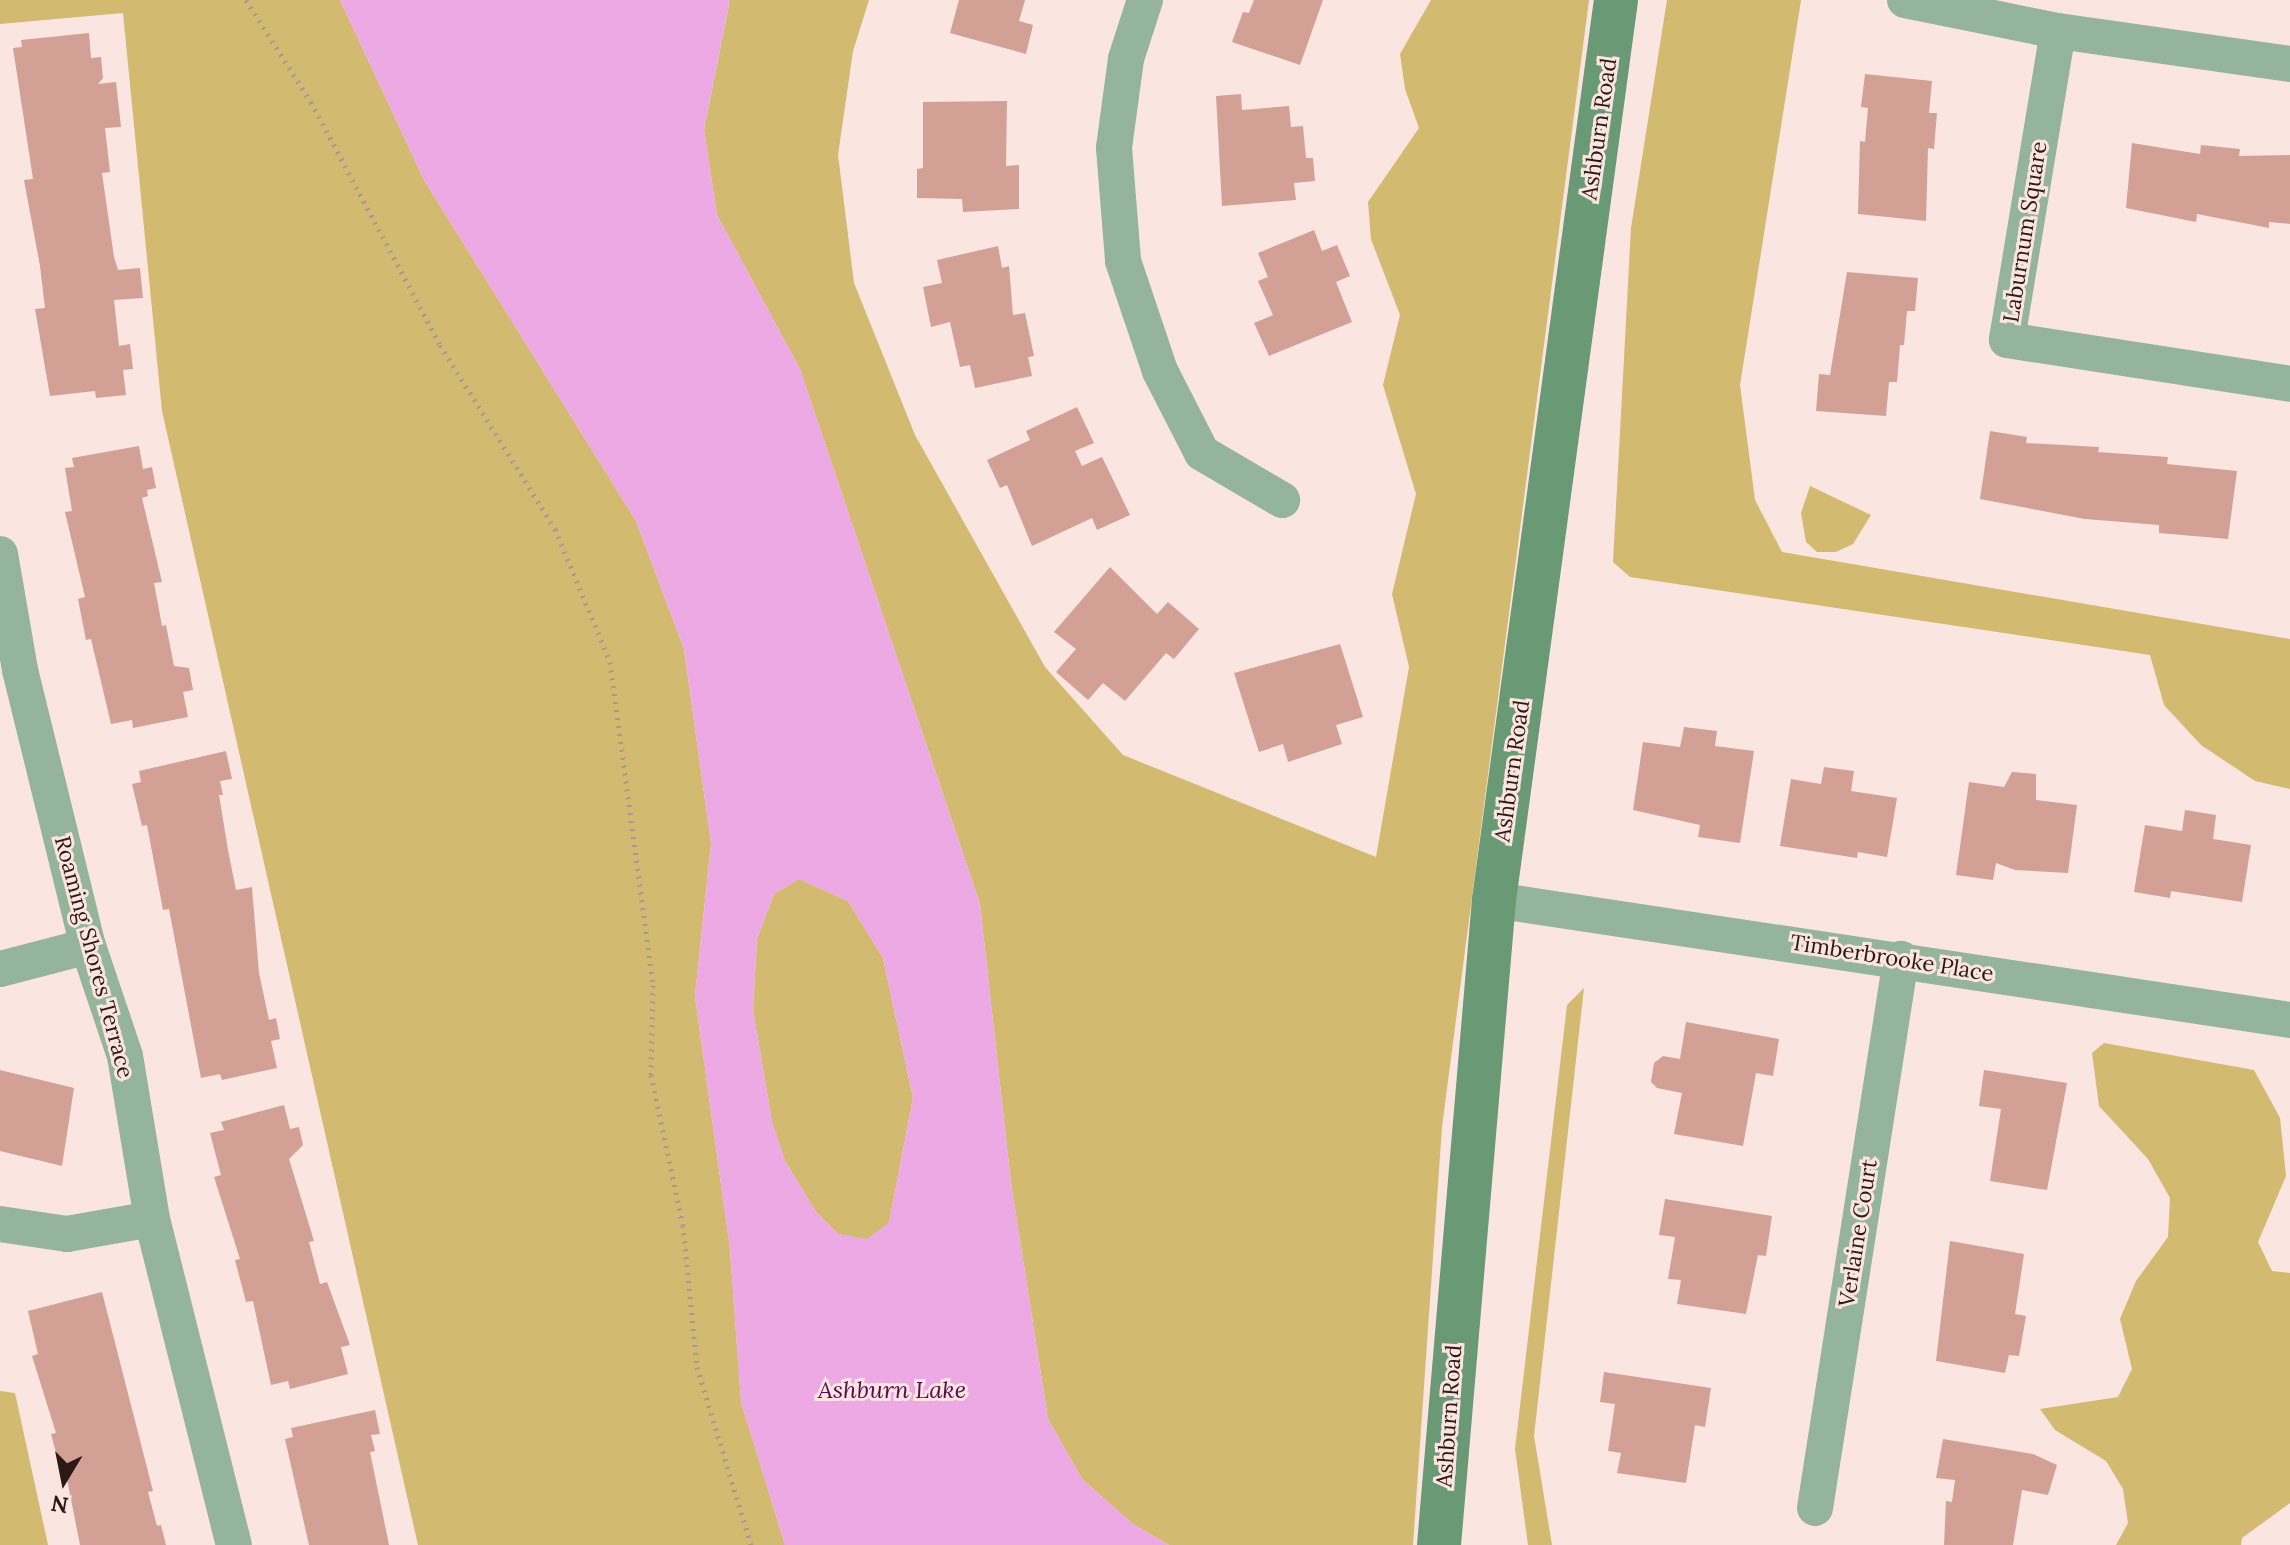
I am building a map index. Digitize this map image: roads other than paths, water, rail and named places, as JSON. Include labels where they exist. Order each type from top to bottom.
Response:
[{"type":"main road","name":"Ashburn Road","points":[[1439,1545],[1494,900],[1616,0]]},
{"type":"street","points":[[1145,0],[1126,59],[1114,148],[1116,205],[1131,289],[1160,371],[1202,453],[1282,500]]},
{"type":"street","points":[[1905,0],[2058,31],[2290,64]]},
{"type":"street","name":"Laburnum Square","points":[[2058,31],[2007,340],[2290,384]]},
{"type":"street","name":"Roaming Shores Terrace","points":[[0,554],[20,670],[88,946],[125,1056],[152,1219],[234,1545]]},
{"type":"street","name":"Timberbrooke Place","points":[[1494,900],[2290,1020]]},
{"type":"street","points":[[0,969],[88,946]]},
{"type":"street","name":"Verlaine Court","points":[[1815,1508],[1901,959]]},
{"type":"street","points":[[0,1224],[67,1234],[152,1219]]},
{"type":"water","name":"Ashburn Lake","points":[[340,0],[730,0],[704,130],[717,215],[800,369],[980,904],[1011,1183],[1048,1419],[1082,1479],[1134,1525],[1169,1545],[785,1545],[741,1402],[730,1249],[695,996],[711,843],[684,649],[636,521],[424,180]],"holes":[[[799,879],[848,901],[883,958],[913,1098],[889,1223],[867,1239],[838,1234],[816,1212],[785,1161],[772,1121],[753,1010],[757,939],[774,894]]]}]
